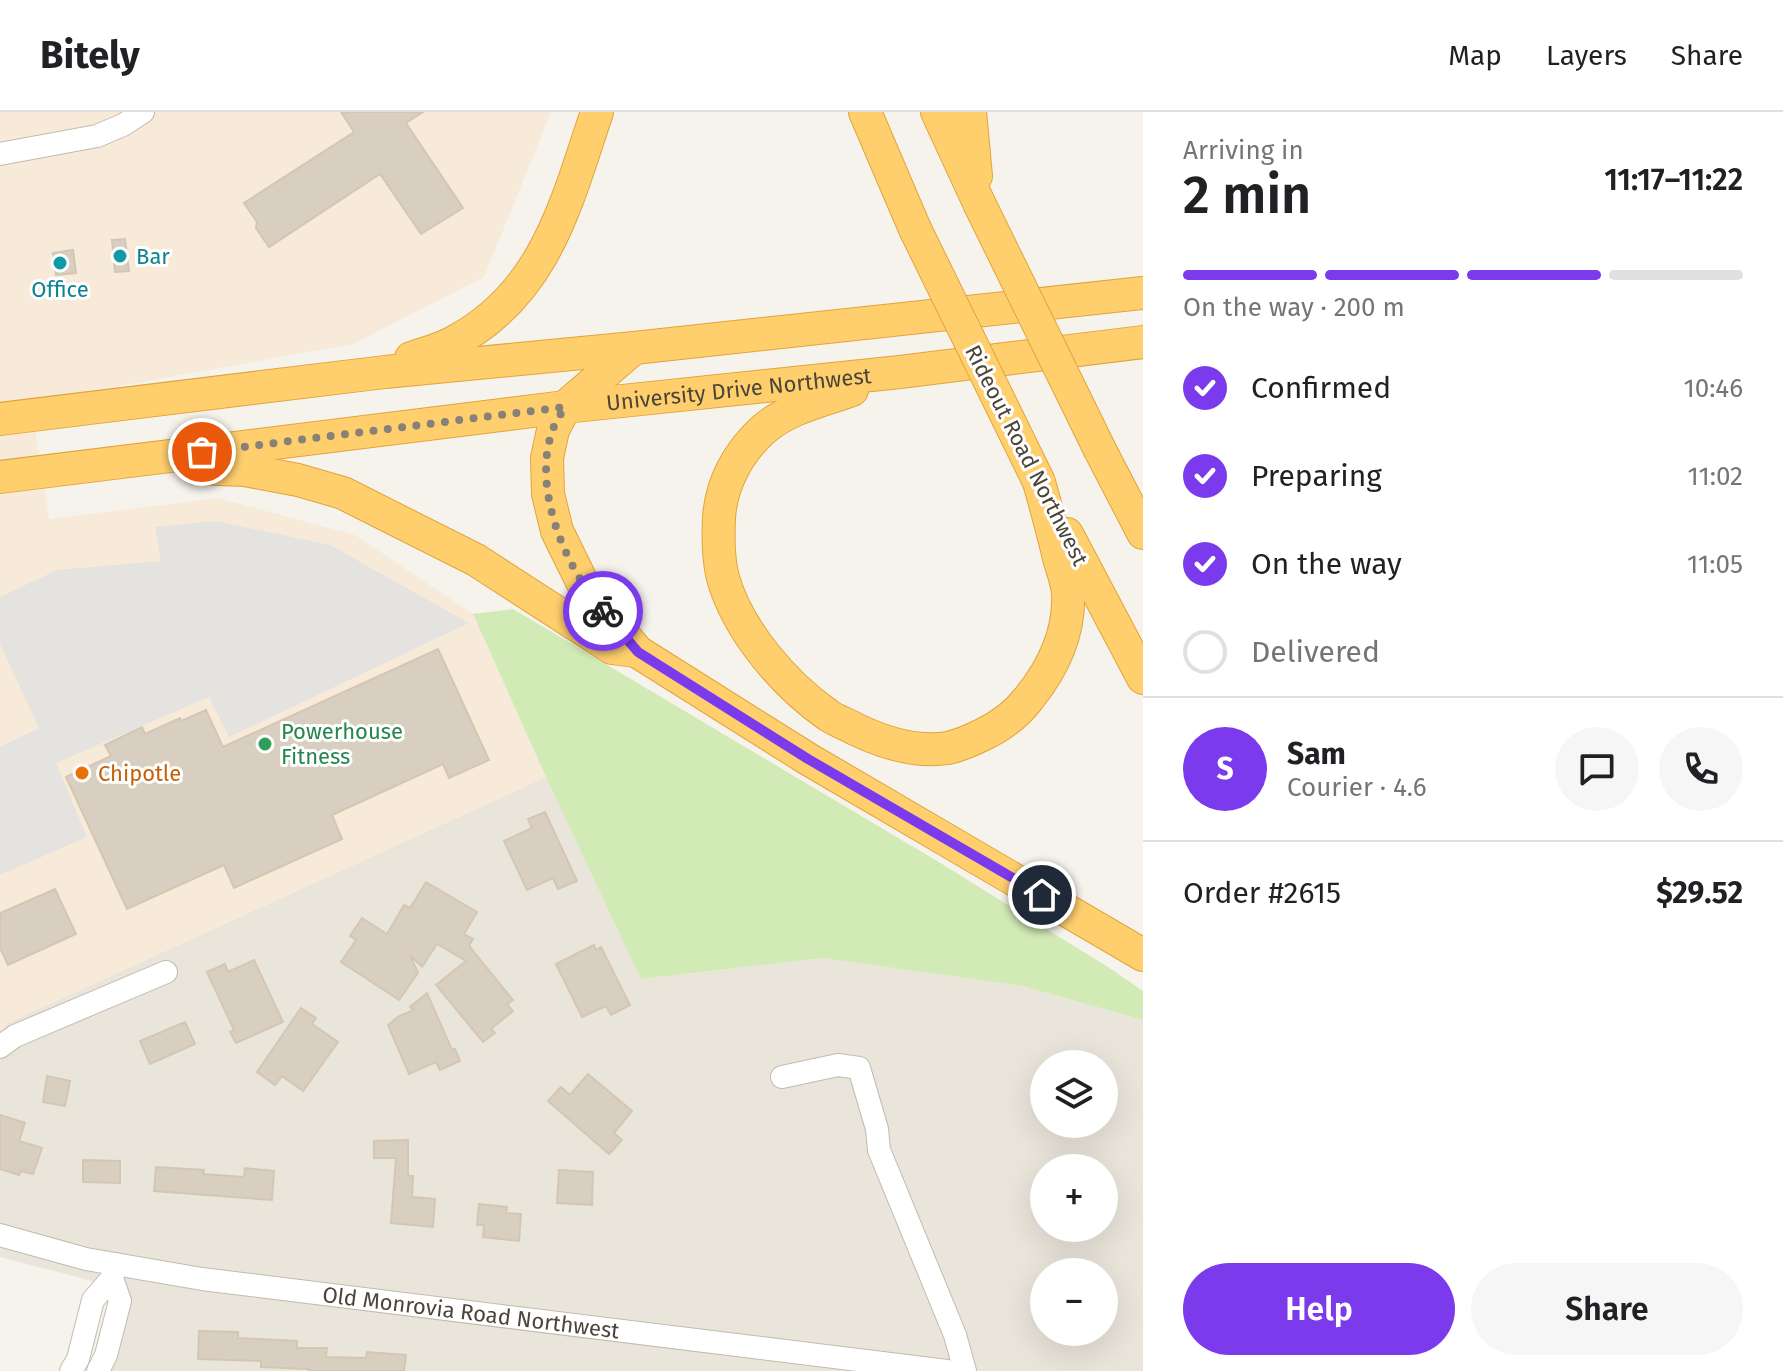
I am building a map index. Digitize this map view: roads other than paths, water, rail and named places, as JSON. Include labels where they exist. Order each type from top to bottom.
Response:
[{"type":"highway","points":[[385,372],[413,357],[449,344],[482,325],[506,304],[529,277],[547,247],[566,204],[597,112]]},
{"type":"highway","name":"Rideout Road Northwest","points":[[865,112],[915,229],[1039,482],[1143,678]]},
{"type":"highway","points":[[937,112],[1143,533]]},
{"type":"highway","points":[[970,112],[979,203]]},
{"type":"highway","points":[[1086,298],[1143,268]]},
{"type":"highway","points":[[0,419],[385,372],[1143,293]]},
{"type":"highway","name":"University Drive Northwest","points":[[0,477],[565,407],[900,372],[1143,342]]},
{"type":"highway","points":[[634,348],[565,407],[553,430],[547,458],[548,494],[557,531],[587,592],[638,652],[808,759],[1143,955]]},
{"type":"highway","points":[[900,372],[796,409],[765,428],[741,454],[725,484],[719,511],[717,541],[723,578],[735,610],[754,641],[792,684],[830,716],[881,742],[916,749],[949,748],[996,728],[1021,709],[1045,678],[1066,623],[1068,591],[1039,482]]},
{"type":"highway","points":[[112,463],[245,470],[343,493],[476,560],[612,648],[638,652]]},
{"type":"street","points":[[0,154],[97,136],[143,112]]},
{"type":"street","points":[[0,1047],[15,1036],[166,972]]},
{"type":"street","points":[[782,1077],[838,1065],[859,1068],[874,1119],[879,1150],[955,1335],[965,1371]]},
{"type":"street","name":"Old Monrovia Road Northwest","points":[[0,1235],[86,1259],[113,1271],[947,1371]]},
{"type":"street","points":[[71,1371],[78,1359],[93,1300],[113,1271]]},
{"type":"street","points":[[98,1371],[106,1355],[120,1301],[113,1271]]},
{"type":"place","name":"Bar","points":[[120,256]]},
{"type":"place","name":"Office","points":[[60,263]]},
{"type":"place","name":"Powerhouse Fitness","points":[[265,744]]},
{"type":"place","name":"Chipotle","points":[[82,773]]}]
